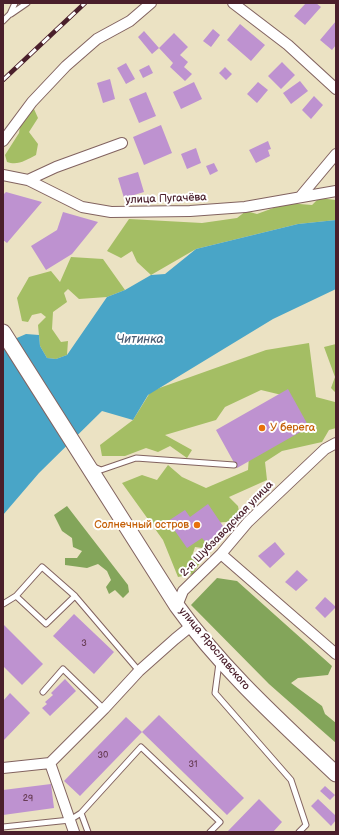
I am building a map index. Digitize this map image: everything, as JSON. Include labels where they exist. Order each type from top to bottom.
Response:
[{"type":"main road","name":"улица Ярославского","points":[[3,332],[191,626],[249,692],[336,774]]},
{"type":"street","points":[[3,141],[32,102],[66,66],[97,39],[130,21],[151,3]]},
{"type":"street","points":[[233,3],[288,45],[336,89]]},
{"type":"street","points":[[28,180],[56,166],[122,143]]},
{"type":"street","points":[[300,197],[336,154]]},
{"type":"street","name":"улица Пугачёва","points":[[3,175],[28,180],[82,207],[111,212],[190,211],[245,207],[336,191]]},
{"type":"street","name":"2-я Шубзаводская улица","points":[[177,606],[183,591],[221,554],[248,522],[325,449],[336,443]]},
{"type":"street","points":[[221,554],[336,654]]},
{"type":"street","points":[[3,768],[50,763],[104,709],[139,671],[191,626]]},
{"type":"street","points":[[50,763],[74,832]]},
{"type":"lane","points":[[10,14],[15,3]]},
{"type":"lane","points":[[3,21],[10,14],[27,3]]},
{"type":"lane","points":[[88,465],[101,470],[136,458],[234,465]]},
{"type":"lane","points":[[3,604],[16,596],[42,567],[75,596],[139,671]]},
{"type":"lane","points":[[16,596],[46,624],[75,596]]},
{"type":"lane","points":[[220,659],[215,693],[291,780],[306,825],[302,831]]},
{"type":"lane","points":[[43,692],[63,669],[104,709]]},
{"type":"lane","points":[[3,827],[70,820],[81,813],[141,747],[220,822],[210,832]]},
{"type":"lane","points":[[81,813],[88,832]]},
{"type":"green space","points":[[28,108],[34,109],[38,118],[29,132],[38,144],[36,155],[18,163],[7,162],[5,155],[19,133],[20,126]]},
{"type":"green space","points":[[319,198],[336,200],[336,220],[298,224],[196,249],[151,275],[137,262],[132,251],[121,258],[107,251],[129,219],[202,223],[237,218],[246,211],[257,214],[287,203],[312,205]]},
{"type":"green space","points":[[71,257],[103,259],[125,290],[107,297],[79,299],[68,289],[64,293],[67,302],[53,312],[52,329],[61,342],[68,341],[67,355],[56,359],[47,358],[40,346],[38,325],[46,317],[41,313],[32,315],[28,322],[22,321],[17,298],[29,277],[51,271],[60,282]]},
{"type":"green space","points":[[309,343],[316,397],[335,402],[336,428],[329,430],[322,442],[282,451],[265,462],[267,480],[229,497],[238,506],[240,517],[235,523],[221,522],[211,527],[205,534],[211,541],[209,549],[195,547],[192,556],[201,561],[193,574],[178,577],[163,540],[122,483],[142,475],[157,480],[168,465],[182,477],[206,488],[248,470],[249,456],[290,397],[261,390],[225,407],[216,420],[165,435],[192,450],[187,458],[170,446],[158,452],[146,448],[125,456],[102,456],[100,445],[133,420],[151,391],[266,350]]},
{"type":"green space","points":[[336,344],[336,393],[331,388],[335,377],[324,347]]},
{"type":"green space","points":[[67,506],[128,585],[129,592],[123,598],[115,590],[109,594],[106,587],[111,580],[107,571],[98,564],[87,568],[65,565],[65,558],[77,558],[82,551],[73,547],[72,538],[62,531],[54,515]]},
{"type":"green space","points":[[217,578],[237,581],[332,666],[328,675],[298,678],[291,683],[322,706],[325,714],[336,723],[336,743],[269,684],[191,605]]},
{"type":"water","name":"Читинка","points":[[336,220],[336,289],[273,319],[148,395],[133,420],[102,411],[39,473],[3,515],[3,344],[26,334],[39,335],[40,346],[47,358],[56,359],[67,355],[107,297],[125,290],[151,275],[165,274],[196,249],[298,224]]},
{"type":"building","points":[[306,3],[316,3],[321,7],[305,25],[294,16]]},
{"type":"building","points":[[336,21],[336,45],[332,50],[320,40]]},
{"type":"building","points":[[240,24],[265,45],[251,61],[227,40]]},
{"type":"building","points":[[213,29],[220,35],[211,47],[203,41]]},
{"type":"building","points":[[144,31],[159,48],[152,54],[138,37]]},
{"type":"building","points":[[174,33],[188,47],[180,55],[188,62],[184,67],[192,74],[185,81],[170,67],[173,63],[159,48]]},
{"type":"building","points":[[282,62],[295,75],[281,89],[268,76]]},
{"type":"building","points":[[126,63],[135,79],[126,84],[117,68]]},
{"type":"building","points":[[149,65],[153,73],[143,78],[139,70]]},
{"type":"building","points":[[225,67],[232,74],[226,80],[219,73]]},
{"type":"building","points":[[110,79],[115,99],[103,103],[97,83]]},
{"type":"building","points":[[300,81],[308,91],[291,104],[283,93]]},
{"type":"building","points":[[194,82],[202,99],[181,109],[173,92]]},
{"type":"building","points":[[258,82],[268,90],[257,103],[247,94]]},
{"type":"building","points":[[146,92],[156,116],[139,123],[129,99]]},
{"type":"building","points":[[314,96],[323,105],[311,119],[302,110]]},
{"type":"building","points":[[161,125],[172,153],[144,165],[133,137]]},
{"type":"building","points":[[268,141],[271,149],[268,150],[270,156],[256,163],[249,150]]},
{"type":"building","points":[[196,148],[201,163],[187,169],[181,154]]},
{"type":"building","points":[[214,163],[218,171],[210,175],[206,166]]},
{"type":"building","points":[[138,172],[144,192],[124,198],[118,178]]},
{"type":"building","points":[[6,192],[42,202],[7,243],[3,240],[3,193],[4,194]]},
{"type":"building","points":[[63,212],[98,222],[72,254],[46,270],[31,246],[57,230]]},
{"type":"building","name":"У берега","points":[[288,389],[309,427],[237,468],[216,430]]},
{"type":"building","name":"Солнечный остров","points":[[208,504],[225,529],[206,543],[202,538],[187,548],[168,521],[185,510],[190,517]]},
{"type":"building","points":[[275,542],[285,554],[270,568],[258,556]]},
{"type":"building","points":[[297,570],[308,580],[296,591],[285,582]]},
{"type":"building","points":[[325,597],[336,607],[325,618],[315,608]]},
{"type":"building","points":[[74,614],[114,652],[94,674],[53,636]]},
{"type":"building","points":[[3,624],[43,664],[22,685],[3,666]]},
{"type":"building","points":[[65,679],[76,691],[50,716],[42,708],[47,704],[45,702],[53,695],[51,693]]},
{"type":"building","points":[[10,693],[30,713],[3,741],[3,701]]},
{"type":"building","points":[[159,715],[244,798],[227,815],[142,732]]},
{"type":"building","points":[[126,717],[142,732],[80,796],[64,781]]},
{"type":"building","points":[[51,784],[54,808],[3,815],[3,790]]},
{"type":"building","points":[[325,786],[335,795],[330,800],[320,791]]},
{"type":"building","points":[[259,799],[282,822],[273,832],[227,832]]},
{"type":"building","points":[[318,799],[336,816],[336,820],[331,826],[311,806]]},
{"type":"railway","points":[[3,80],[85,3]]},
{"type":"place","name":"У берега","points":[[262,428]]},
{"type":"place","name":"Солнечный остров","points":[[197,525]]}]
